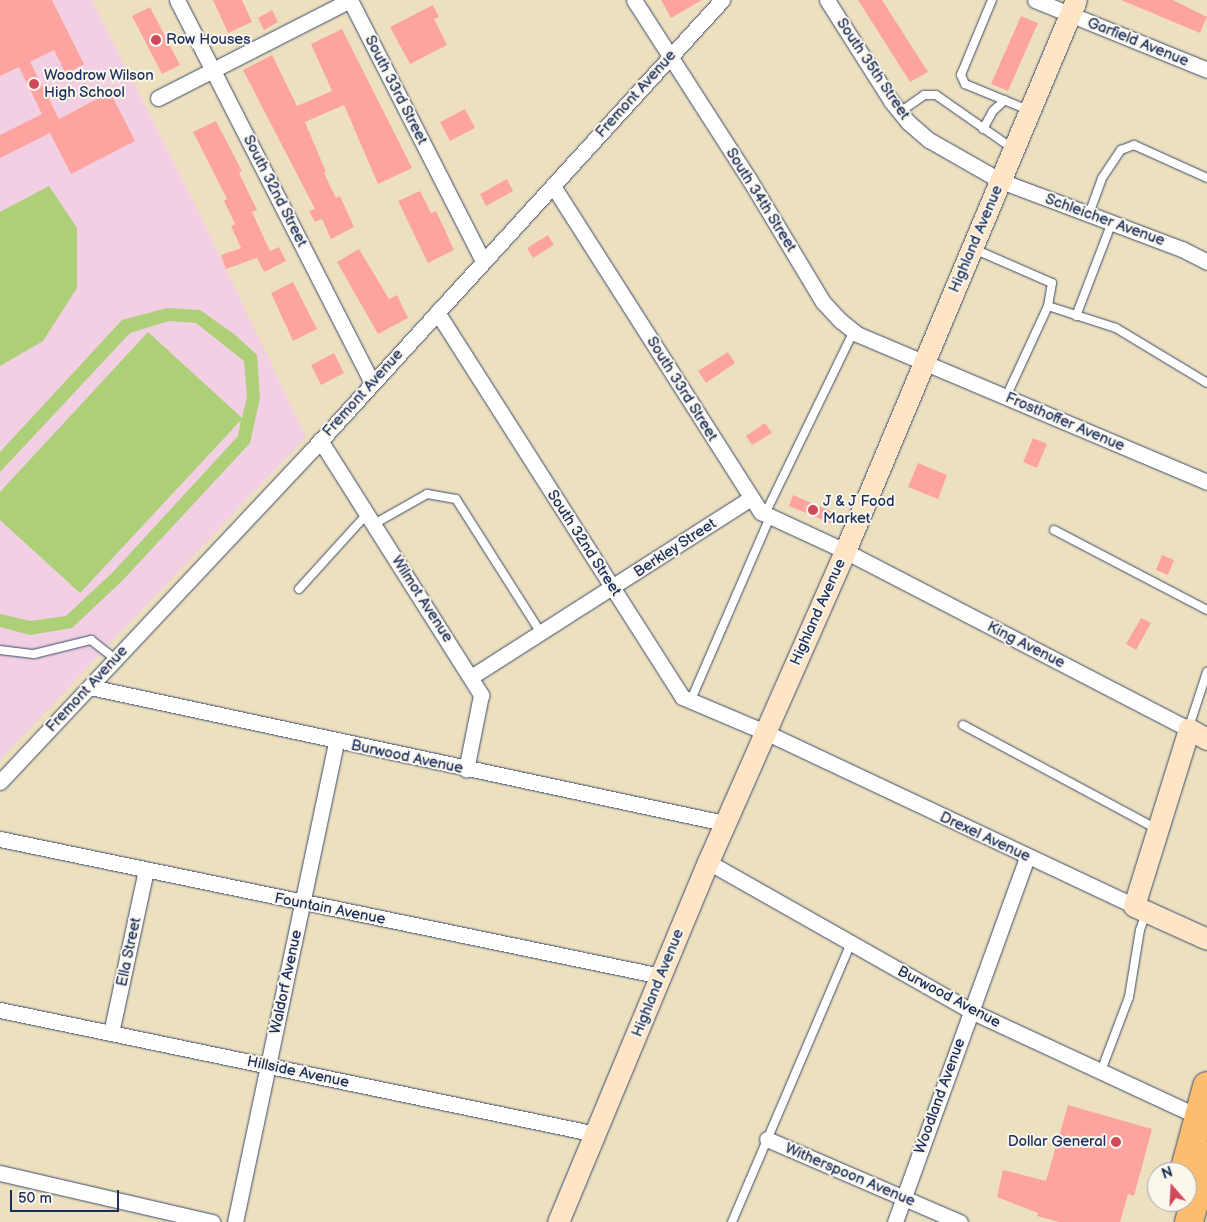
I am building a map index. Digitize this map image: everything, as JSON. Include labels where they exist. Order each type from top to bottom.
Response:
[{"type":"highway","points":[[1187,1162],[1207,1086]]},
{"type":"highway","points":[[1189,1222],[1207,1156]]},
{"type":"street","name":"South 32nd Street","points":[[177,0],[372,383]]},
{"type":"street","points":[[158,98],[350,0]]},
{"type":"street","name":"South 33rd Street","points":[[350,0],[483,261]]},
{"type":"street","name":"South 34th Street","points":[[634,0],[823,302],[854,331],[923,362]]},
{"type":"street","name":"Fremont Avenue","points":[[0,782],[320,440],[722,0]]},
{"type":"street","name":"South 35th Street","points":[[827,0],[900,112],[929,140],[1001,181]]},
{"type":"street","name":"Garfield Avenue","points":[[1035,0],[1073,7],[1207,70]]},
{"type":"street","name":"Highland Avenue","points":[[558,1222],[724,823],[845,551],[1073,7]]},
{"type":"street","name":"Schleicher Avenue","points":[[1001,181],[1182,248],[1207,262]]},
{"type":"street","name":"South 33rd Street","points":[[553,186],[751,498],[767,516],[845,551]]},
{"type":"street","name":"South 32nd Street","points":[[437,312],[682,698],[765,732]]},
{"type":"street","name":"Frosthoffer Avenue","points":[[923,362],[1207,482]]},
{"type":"street","name":"Wilmot Avenue","points":[[320,440],[472,677],[481,695],[466,770]]},
{"type":"street","name":"Berkley Street","points":[[472,677],[613,589],[751,498]]},
{"type":"street","name":"King Avenue","points":[[845,551],[1207,739]]},
{"type":"street","name":"Burwood Avenue","points":[[90,687],[466,770],[724,823]]},
{"type":"street","points":[[1141,909],[1158,830],[1188,729]]},
{"type":"street","name":"Drexel Avenue","points":[[765,732],[1027,858],[1207,938]]},
{"type":"street","name":"Waldorf Avenue","points":[[234,1222],[336,742]]},
{"type":"street","name":"Fountain Avenue","points":[[0,839],[303,904],[661,976]]},
{"type":"street","name":"Woodland Avenue","points":[[895,1222],[1027,858]]},
{"type":"street","name":"Burwood Avenue","points":[[708,862],[971,1011],[1199,1117]]},
{"type":"street","name":"Ella Street","points":[[111,1033],[146,870]]},
{"type":"street","name":"Hillside Avenue","points":[[0,1010],[596,1134]]},
{"type":"street","name":"Witherspoon Avenue","points":[[767,1140],[902,1199],[960,1222]]},
{"type":"street","points":[[0,1172],[212,1222]]},
{"type":"lane","points":[[992,0],[961,75],[965,84],[1030,111]]},
{"type":"lane","points":[[900,112],[924,95],[936,95],[1014,149]]},
{"type":"lane","points":[[983,129],[993,111],[1005,100]]},
{"type":"lane","points":[[1090,214],[1102,178],[1122,150],[1134,145],[1207,178]]},
{"type":"lane","points":[[1076,316],[1112,222]]},
{"type":"lane","points":[[972,248],[1052,283],[1048,306],[1006,397]]},
{"type":"lane","points":[[1048,306],[1116,328],[1207,383]]},
{"type":"lane","points":[[690,702],[767,516],[854,331]]},
{"type":"lane","points":[[299,589],[370,519],[428,494],[456,499],[541,634]]},
{"type":"lane","points":[[1054,530],[1207,610]]},
{"type":"lane","points":[[0,650],[34,654],[91,640],[115,659]]},
{"type":"lane","points":[[1188,729],[1207,672]]},
{"type":"lane","points":[[963,725],[1158,830]]},
{"type":"lane","points":[[1101,1071],[1129,997],[1140,930],[1141,909]]},
{"type":"lane","points":[[732,1222],[851,943]]},
{"type":"shaded area","points":[[0,0],[92,0],[197,208],[306,437],[0,760]]},
{"type":"green space","points":[[49,186],[77,228],[77,288],[43,341],[0,366],[0,212]]},
{"type":"green space","points":[[167,308],[200,310],[234,334],[257,355],[260,398],[250,443],[122,581],[72,628],[30,635],[0,627],[0,614],[31,621],[66,616],[113,572],[238,436],[241,420],[80,593],[0,520],[0,492],[148,332],[242,418],[247,397],[244,361],[196,323],[169,321],[130,333],[0,472],[0,452],[122,320]]},
{"type":"building","name":"Woodrow Wilson High School","points":[[0,0],[52,0],[84,64],[66,74],[54,50],[30,62],[59,119],[110,92],[135,141],[71,174],[50,133],[0,158],[0,135],[42,114],[19,67],[0,76]]},
{"type":"building","points":[[213,0],[242,0],[252,22],[228,33]]},
{"type":"building","points":[[661,0],[702,0],[671,18]]},
{"type":"building","points":[[858,0],[882,0],[928,72],[910,82]]},
{"type":"building","points":[[1121,0],[1173,0],[1207,17],[1200,33]]},
{"type":"building","points":[[433,5],[439,17],[434,19],[447,45],[410,64],[390,27]]},
{"type":"building","name":"Row Houses","points":[[150,7],[180,65],[162,74],[132,16]]},
{"type":"building","points":[[272,10],[278,22],[264,30],[258,18]]},
{"type":"building","points":[[1021,16],[1038,23],[1008,91],[991,84]]},
{"type":"building","points":[[342,29],[412,168],[378,184],[344,105],[305,122],[326,172],[324,173],[336,198],[340,196],[354,227],[331,239],[322,219],[315,222],[309,211],[315,209],[243,70],[272,55],[297,106],[332,91],[311,44]]},
{"type":"building","points":[[465,109],[475,128],[450,141],[440,122]]},
{"type":"building","points":[[216,121],[242,171],[239,173],[257,210],[252,212],[270,251],[279,247],[286,261],[264,272],[257,258],[226,269],[221,255],[241,248],[231,226],[235,224],[224,201],[227,199],[193,132]]},
{"type":"building","points":[[507,179],[513,191],[486,206],[480,194]]},
{"type":"building","points":[[420,191],[431,213],[436,211],[454,250],[428,263],[398,201]]},
{"type":"building","points":[[548,235],[554,245],[533,258],[527,248]]},
{"type":"building","points":[[359,249],[389,299],[397,295],[408,318],[378,334],[337,262]]},
{"type":"building","points":[[293,282],[317,329],[293,341],[271,293]]},
{"type":"building","points":[[728,352],[735,363],[706,383],[698,371]]},
{"type":"building","points":[[334,353],[344,373],[321,385],[311,365]]},
{"type":"building","points":[[765,423],[772,433],[752,445],[746,436]]},
{"type":"building","points":[[1033,438],[1047,444],[1037,468],[1023,462]]},
{"type":"building","points":[[918,463],[947,475],[938,499],[908,487]]},
{"type":"building","name":"J & J Food Market","points":[[793,495],[837,514],[833,524],[789,506]]},
{"type":"building","points":[[1162,555],[1174,560],[1168,575],[1156,570]]},
{"type":"building","points":[[1141,618],[1151,623],[1136,650],[1126,644]]},
{"type":"building","points":[[1068,1105],[1152,1129],[1134,1196],[1128,1194],[1120,1222],[1059,1222],[1037,1216],[1038,1213],[997,1197],[1003,1170],[1046,1181]]},
{"type":"place","name":"Row Houses","points":[[156,40]]},
{"type":"place","name":"Woodrow Wilson High School","points":[[34,84]]},
{"type":"place","name":"J & J Food Market","points":[[813,510]]},
{"type":"place","name":"Dollar General","points":[[1116,1142]]}]
